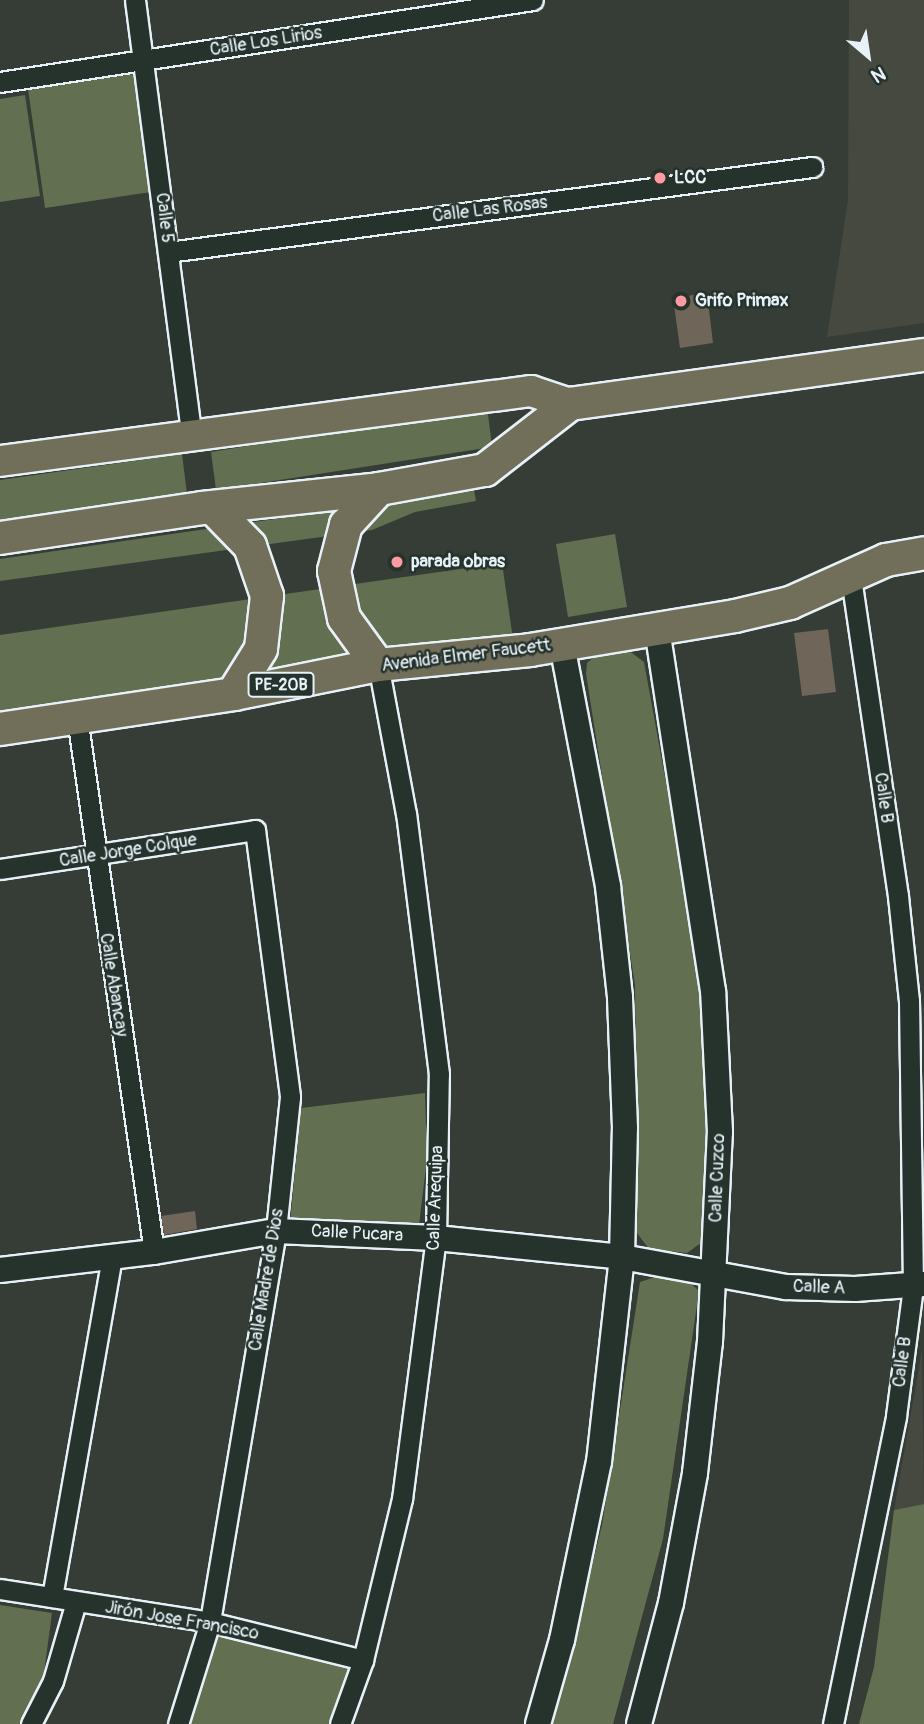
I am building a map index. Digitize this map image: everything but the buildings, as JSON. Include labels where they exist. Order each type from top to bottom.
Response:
[{"type":"highway","points":[[0,538],[213,508],[379,489],[485,470],[570,404],[924,355]]},
{"type":"highway","points":[[378,665],[344,618],[334,571],[346,525],[379,489]]},
{"type":"highway","points":[[213,508],[250,546],[267,596],[261,649],[233,694]]},
{"type":"highway","name":"Avenida Elmer Faucett","points":[[0,729],[233,694],[378,665],[562,645],[657,629],[790,603],[851,579],[886,560],[924,553]]},
{"type":"main road","points":[[0,461],[531,391],[570,404]]},
{"type":"street","name":"Calle 5","points":[[135,0],[192,437]]},
{"type":"street","name":"Calle Los Lirios","points":[[0,82],[533,0]]},
{"type":"street","name":"Calle Las Rosas","points":[[169,252],[812,167]]},
{"type":"street","name":"Calle B","points":[[833,1724],[897,1416],[918,1285],[909,1001],[898,895],[851,579]]},
{"type":"street","name":"Calle Cuzco","points":[[639,1724],[671,1603],[695,1473],[714,1276],[720,1132],[713,991],[657,629]]},
{"type":"street","points":[[538,1724],[571,1604],[599,1462],[622,1257],[625,1128],[620,997],[608,887],[562,645]]},
{"type":"street","name":"Calle Arequipa","points":[[340,1724],[363,1660],[402,1499],[436,1238],[439,1074],[406,814],[378,665]]},
{"type":"street","name":"Calle Abancay","points":[[77,717],[94,857],[154,1252]]},
{"type":"street","name":"Calle Jorge Colque","points":[[0,869],[94,857],[255,830]]},
{"type":"street","name":"Calle Madre de Dios","points":[[178,1724],[210,1622],[276,1231],[290,1097],[255,830]]},
{"type":"street","name":"Calle Pucara","points":[[0,1270],[112,1258],[276,1231],[436,1238],[622,1257],[714,1276]]},
{"type":"street","points":[[52,1597],[112,1258]]},
{"type":"street","name":"Calle A","points":[[714,1276],[786,1287],[918,1285]]},
{"type":"street","name":"Jirón Jose Francisco","points":[[0,1588],[210,1622],[363,1660]]},
{"type":"street","points":[[31,1724],[53,1681],[76,1602]]},
{"type":"shaded area","points":[[849,0],[924,0],[924,323],[827,337],[848,200]]},
{"type":"shaded area","points":[[922,1350],[924,1504],[894,1510]]},
{"type":"green space","points":[[134,74],[151,192],[45,208],[28,89]]},
{"type":"green space","points":[[25,95],[40,196],[0,202],[0,99]]},
{"type":"green space","points":[[487,406],[492,447],[216,490],[211,452]]},
{"type":"green space","points":[[182,454],[187,494],[0,520],[0,480]]},
{"type":"green space","points":[[474,490],[476,501],[415,512],[372,530],[0,581],[0,559]]},
{"type":"green space","points":[[615,534],[627,607],[568,617],[556,544]]},
{"type":"green space","points":[[502,563],[514,646],[0,724],[0,635]]},
{"type":"green space","points":[[628,650],[644,662],[696,947],[706,1103],[705,1240],[687,1253],[649,1249],[637,1233],[635,985],[586,674],[587,663],[596,655]]},
{"type":"green space","points":[[425,1093],[427,1159],[419,1225],[290,1223],[301,1108]]},
{"type":"green space","points":[[658,1276],[687,1280],[699,1291],[663,1539],[613,1724],[553,1724],[602,1525],[640,1282]]},
{"type":"green space","points":[[924,1504],[924,1724],[859,1724],[874,1667],[894,1510]]},
{"type":"green space","points":[[0,1605],[52,1613],[43,1680],[20,1724],[0,1724]]},
{"type":"green space","points":[[198,1622],[361,1656],[337,1724],[173,1724]]},
{"type":"place","name":"LCC","points":[[660,178]]},
{"type":"place","name":"Grifo Primax","points":[[681,301]]},
{"type":"place","name":"parada obras","points":[[397,562]]}]
